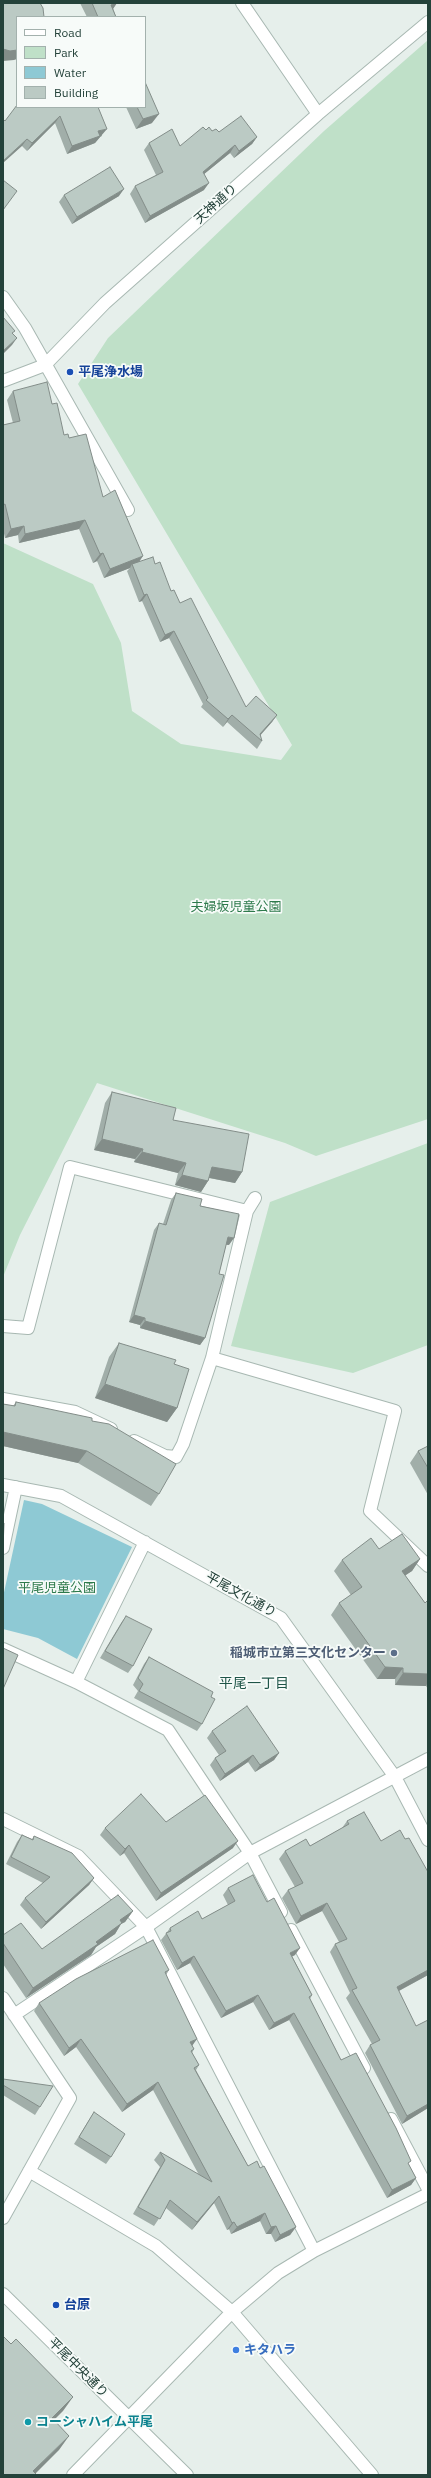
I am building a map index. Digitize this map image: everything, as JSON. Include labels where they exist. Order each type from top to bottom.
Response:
[{"type":"street","points":[[242,3],[318,114]]},
{"type":"street","name":"天神通り","points":[[3,381],[45,365],[106,303],[318,114],[428,22]]},
{"type":"street","points":[[3,297],[25,328],[128,510]]},
{"type":"street","points":[[3,1326],[28,1328],[70,1167],[247,1211]]},
{"type":"street","points":[[3,1398],[75,1412],[165,1456],[176,1457],[183,1444],[212,1358],[247,1211],[255,1198]]},
{"type":"street","points":[[212,1358],[395,1411],[370,1511],[428,1566]]},
{"type":"street","name":"平尾文化通り","points":[[3,1485],[61,1496],[281,1618],[395,1777],[428,1840]]},
{"type":"street","points":[[3,1548],[16,1487]]},
{"type":"street","points":[[76,1682],[145,1542]]},
{"type":"street","points":[[3,1649],[76,1682],[168,1730],[250,1853],[369,2077]]},
{"type":"street","points":[[14,2015],[146,1927],[250,1853],[428,1759]]},
{"type":"street","points":[[3,1819],[78,1856],[146,1927],[314,2251]]},
{"type":"street","points":[[3,1998],[70,2098],[3,2218]]},
{"type":"street","points":[[384,2105],[428,2189]]},
{"type":"street","points":[[29,2171],[156,2246],[232,2312],[372,2475]]},
{"type":"street","points":[[73,2475],[232,2312],[278,2273],[314,2251],[428,2194]]},
{"type":"street","name":"平尾中央通り","points":[[3,2294],[187,2475]]},
{"type":"green space","name":"夫婦坂児童公園","points":[[428,40],[428,1119],[316,1156],[285,1143],[97,1083],[20,1235],[3,1277],[3,543],[93,584],[121,643],[132,711],[181,744],[281,760],[292,745],[78,384],[108,338],[324,131]]},
{"type":"green space","points":[[428,1143],[428,1345],[353,1373],[231,1346],[270,1202]]},
{"type":"water","name":"平尾児童公園","points":[[24,1500],[42,1504],[132,1547],[77,1659],[38,1638],[3,1629],[3,1597]]},
{"type":"building","points":[[3,3],[40,3],[43,8],[44,16],[16,16],[16,50],[10,51],[3,49]]},
{"type":"building","points":[[92,3],[115,3],[111,5],[116,16],[98,16]]},
{"type":"building","points":[[146,84],[159,114],[143,119],[138,108],[146,108]]},
{"type":"building","points":[[16,106],[16,108],[98,108],[107,129],[98,131],[100,136],[72,146],[60,116],[32,143],[27,139],[3,161],[3,119],[5,121]]},
{"type":"building","points":[[241,116],[257,137],[239,151],[235,145],[203,172],[209,183],[150,216],[135,186],[163,172],[149,143],[172,129],[180,146],[203,127],[206,130],[209,127],[212,131],[216,129],[219,132]]},
{"type":"building","points":[[110,167],[124,189],[77,217],[64,195]]},
{"type":"building","points":[[3,180],[17,191],[3,210]]},
{"type":"building","points":[[3,317],[15,331],[12,333],[17,338],[3,351]]},
{"type":"building","points":[[47,382],[52,404],[57,403],[64,435],[68,434],[69,438],[86,434],[103,497],[115,490],[143,556],[110,569],[103,553],[100,554],[85,520],[25,534],[24,526],[11,529],[5,504],[3,505],[3,425],[20,421],[13,391]]},
{"type":"building","points":[[153,557],[155,564],[160,562],[171,591],[174,590],[180,603],[191,598],[246,707],[256,696],[277,715],[260,734],[262,741],[232,715],[228,719],[206,700],[208,698],[174,631],[165,635],[147,594],[144,595],[132,564]]},
{"type":"building","points":[[112,1092],[176,1108],[173,1120],[249,1134],[242,1172],[212,1167],[208,1181],[182,1175],[186,1163],[142,1152],[143,1149],[102,1139]]},
{"type":"building","points":[[176,1193],[202,1199],[200,1206],[239,1214],[234,1238],[228,1237],[219,1274],[224,1275],[205,1338],[145,1321],[145,1318],[134,1315],[159,1223],[166,1225]]},
{"type":"building","points":[[119,1343],[176,1360],[174,1364],[189,1369],[177,1408],[105,1384]]},
{"type":"building","points":[[16,1402],[92,1418],[92,1421],[109,1424],[176,1464],[159,1494],[87,1451],[3,1432],[3,1404],[15,1406]]},
{"type":"building","points":[[428,1446],[428,1468],[418,1451]]},
{"type":"building","points":[[3,1523],[4,1523],[3,1548]]},
{"type":"building","points":[[402,1534],[420,1559],[402,1571],[425,1603],[428,1600],[428,1674],[403,1673],[403,1668],[385,1667],[339,1603],[362,1587],[342,1560],[371,1538],[379,1549]]},
{"type":"building","points":[[126,1616],[152,1629],[133,1666],[105,1651]]},
{"type":"building","points":[[3,1648],[18,1655],[3,1689]]},
{"type":"building","points":[[149,1657],[213,1692],[211,1697],[215,1699],[202,1724],[139,1691],[143,1684],[138,1678]]},
{"type":"building","points":[[247,1706],[279,1753],[260,1765],[253,1755],[225,1774],[215,1758],[226,1751],[212,1731]]},
{"type":"building","points":[[141,1794],[166,1822],[205,1795],[238,1841],[161,1893],[129,1845],[125,1849],[105,1828]]},
{"type":"building","points":[[364,1812],[381,1841],[400,1830],[405,1839],[409,1838],[428,1872],[428,1970],[397,1987],[416,2026],[428,2020],[428,2104],[407,2116],[370,2045],[380,2040],[352,1990],[357,1988],[335,1944],[347,1939],[327,1903],[301,1916],[288,1890],[303,1883],[285,1851],[306,1839],[310,1846],[349,1824],[347,1821]]},
{"type":"building","points":[[22,1835],[33,1840],[34,1836],[72,1853],[94,1878],[46,1922],[25,1898],[50,1877],[11,1857]]},
{"type":"building","points":[[253,1875],[267,1902],[274,1898],[300,1948],[290,1953],[312,1995],[309,1997],[341,2060],[356,2053],[396,2128],[411,2161],[408,2163],[416,2178],[392,2190],[294,2013],[274,2023],[258,1995],[226,2011],[194,1956],[182,1963],[166,1933],[171,1931],[170,1928],[198,1911],[202,1919],[235,1901],[228,1888]]},
{"type":"building","points":[[118,1895],[133,1911],[120,1920],[122,1923],[96,1942],[98,1944],[33,1988],[3,1943],[3,1935],[21,1923],[42,1949]]},
{"type":"building","points":[[153,1940],[169,1970],[165,1972],[197,2039],[190,2042],[194,2049],[191,2051],[199,2065],[194,2068],[248,2166],[257,2161],[260,2168],[264,2166],[296,2227],[280,2235],[276,2226],[271,2227],[265,2213],[237,2227],[234,2222],[232,2223],[219,2196],[197,2222],[170,2200],[160,2219],[138,2207],[165,2160],[160,2152],[212,2182],[158,2082],[127,2104],[81,2039],[69,2048],[39,2003],[76,1979]]},
{"type":"building","points":[[3,2079],[53,2086],[40,2107],[3,2085]]},
{"type":"building","points":[[94,2112],[125,2134],[111,2157],[79,2137]]},
{"type":"building","name":"コーシャハイム平尾","points":[[3,2336],[11,2344],[16,2339],[73,2397],[52,2418],[69,2436],[33,2471],[36,2474],[35,2475],[3,2475]]},
{"type":"place","name":"平尾浄水場","points":[[70,372]]},
{"type":"place","name":"稲城市立第三文化センター","points":[[394,1653]]},
{"type":"place","name":"台原","points":[[56,2305]]},
{"type":"place","name":"キタハラ","points":[[236,2350]]},
{"type":"place","name":"コーシャハイム平尾","points":[[28,2422]]},
{"type":"district","name":"平尾一丁目","points":[[254,1684]]}]
